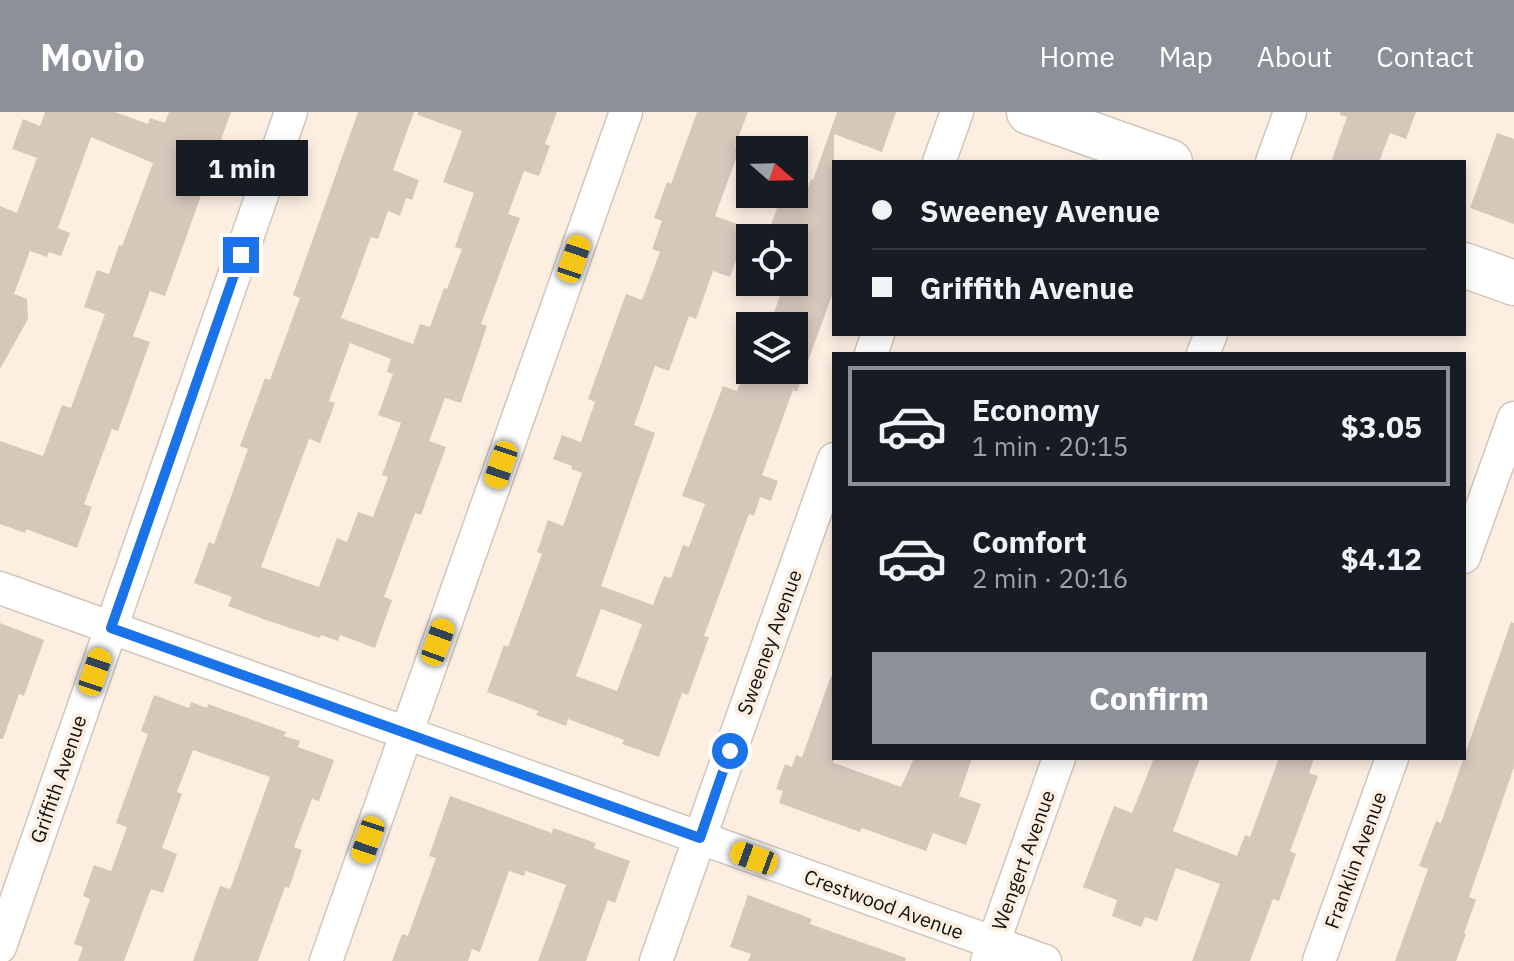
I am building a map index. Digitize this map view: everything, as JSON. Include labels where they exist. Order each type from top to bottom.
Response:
[{"type":"street","name":"Griffith Avenue","points":[[0,947],[291,112]]},
{"type":"street","points":[[326,961],[626,112]]},
{"type":"street","points":[[940,160],[957,112]]},
{"type":"street","points":[[1029,112],[1164,160]]},
{"type":"street","points":[[1273,160],[1290,112]]},
{"type":"street","points":[[1466,266],[1514,283]]},
{"type":"street","points":[[1466,551],[1514,418]]},
{"type":"street","name":"Sweeney Avenue","points":[[656,961],[832,465]]},
{"type":"street","name":"Crestwood Avenue","points":[[0,588],[700,838],[990,952],[1045,961]]},
{"type":"street","name":"Wengert Avenue","points":[[990,952],[1058,760]]},
{"type":"street","name":"Franklin Avenue","points":[[1319,961],[1391,760]]},
{"type":"building","points":[[45,112],[115,112],[148,124],[150,118],[165,123],[169,112],[231,112],[165,296],[150,291],[133,336],[150,342],[118,431],[112,429],[84,504],[92,507],[77,548],[26,529],[25,533],[0,524],[0,441],[43,456],[62,405],[71,408],[105,314],[84,307],[97,270],[109,274],[153,163],[91,137],[58,228],[70,233],[61,256],[49,252],[47,257],[30,251],[14,294],[27,299],[28,319],[0,369],[0,206],[17,213],[37,158],[12,149],[23,119],[40,126]]},
{"type":"building","points":[[358,112],[414,112],[393,170],[419,180],[412,200],[406,198],[400,216],[388,211],[378,239],[371,237],[341,318],[413,344],[420,324],[430,327],[444,288],[447,289],[462,249],[455,247],[474,193],[443,182],[462,131],[418,115],[418,112],[557,112],[545,144],[550,146],[539,176],[524,171],[508,214],[520,218],[481,324],[487,326],[461,403],[445,398],[429,441],[446,447],[421,515],[415,513],[384,597],[392,600],[375,648],[340,635],[338,641],[321,635],[320,638],[269,621],[228,606],[232,597],[194,583],[209,542],[214,544],[248,449],[240,446],[265,378],[270,380],[300,298],[293,295]],"holes":[[[350,343],[391,359],[387,372],[393,374],[378,415],[401,423],[382,475],[388,477],[373,517],[358,512],[347,542],[337,538],[319,587],[261,567],[309,439],[320,443],[335,403],[329,401]]]},
{"type":"building","points":[[697,112],[748,112],[739,136],[736,136],[736,159],[715,216],[737,224],[736,261],[730,277],[713,271],[696,319],[689,316],[669,371],[655,366],[634,425],[655,433],[601,586],[653,605],[664,576],[671,578],[683,545],[689,547],[705,504],[682,496],[723,386],[737,391],[740,384],[800,384],[797,391],[794,387],[762,475],[778,481],[771,501],[760,497],[754,516],[749,514],[704,636],[709,637],[688,695],[682,693],[659,757],[568,719],[566,726],[536,715],[538,711],[487,692],[504,645],[508,647],[542,554],[537,552],[548,520],[563,526],[582,473],[553,459],[562,435],[581,442],[595,402],[588,399],[626,294],[642,300],[660,252],[652,249],[662,221],[654,218],[667,182],[671,184]],"holes":[[[601,609],[642,624],[617,691],[576,676]]]},
{"type":"building","points":[[837,112],[896,112],[882,152],[834,134],[832,295],[808,361],[808,312],[774,312],[780,296],[808,296],[808,224],[771,224],[777,208],[808,208],[808,188]]},
{"type":"building","points":[[1340,112],[1416,112],[1406,139],[1390,133],[1380,160],[1332,160],[1347,117],[1340,115]]},
{"type":"building","points":[[1497,133],[1514,139],[1514,224],[1470,208]]},
{"type":"building","points":[[1511,622],[1514,623],[1514,767],[1469,897],[1476,900],[1466,934],[1456,961],[1395,961],[1428,869],[1419,866],[1436,821],[1441,823],[1463,760],[1466,760],[1466,751]]},
{"type":"building","points":[[0,623],[44,640],[24,696],[19,694],[3,739],[0,739]]},
{"type":"building","points":[[832,676],[834,763],[901,787],[913,760],[971,760],[959,796],[981,804],[966,845],[933,833],[926,851],[862,828],[860,832],[779,803],[783,791],[776,789],[785,764],[792,767],[796,755],[802,757]]},
{"type":"building","points":[[154,695],[189,708],[191,702],[207,708],[208,704],[286,732],[284,736],[300,741],[298,747],[334,760],[319,801],[312,799],[294,847],[302,850],[258,961],[193,961],[220,886],[231,887],[270,777],[193,750],[177,792],[182,794],[162,848],[177,854],[163,893],[151,889],[124,961],[78,961],[83,947],[74,944],[90,899],[83,896],[94,865],[111,871],[127,827],[116,823],[148,734],[141,731]]},
{"type":"building","points":[[1153,760],[1199,760],[1173,831],[1237,856],[1245,835],[1250,837],[1278,760],[1313,760],[1309,773],[1318,776],[1290,851],[1296,854],[1279,901],[1273,899],[1250,961],[1192,961],[1220,884],[1176,868],[1157,921],[1145,917],[1141,927],[1112,916],[1117,900],[1083,887],[1114,806],[1132,813]]},
{"type":"building","points":[[450,796],[552,833],[553,828],[596,843],[594,848],[630,861],[615,903],[608,900],[586,961],[538,961],[566,885],[526,871],[524,876],[509,871],[480,952],[472,949],[468,961],[392,961],[402,934],[408,936],[436,858],[429,856]]},
{"type":"building","points":[[748,895],[812,919],[810,924],[906,958],[905,961],[748,961],[751,954],[730,947]]},
{"type":"route","points":[[241,255],[111,628],[700,838],[730,751]]}]
